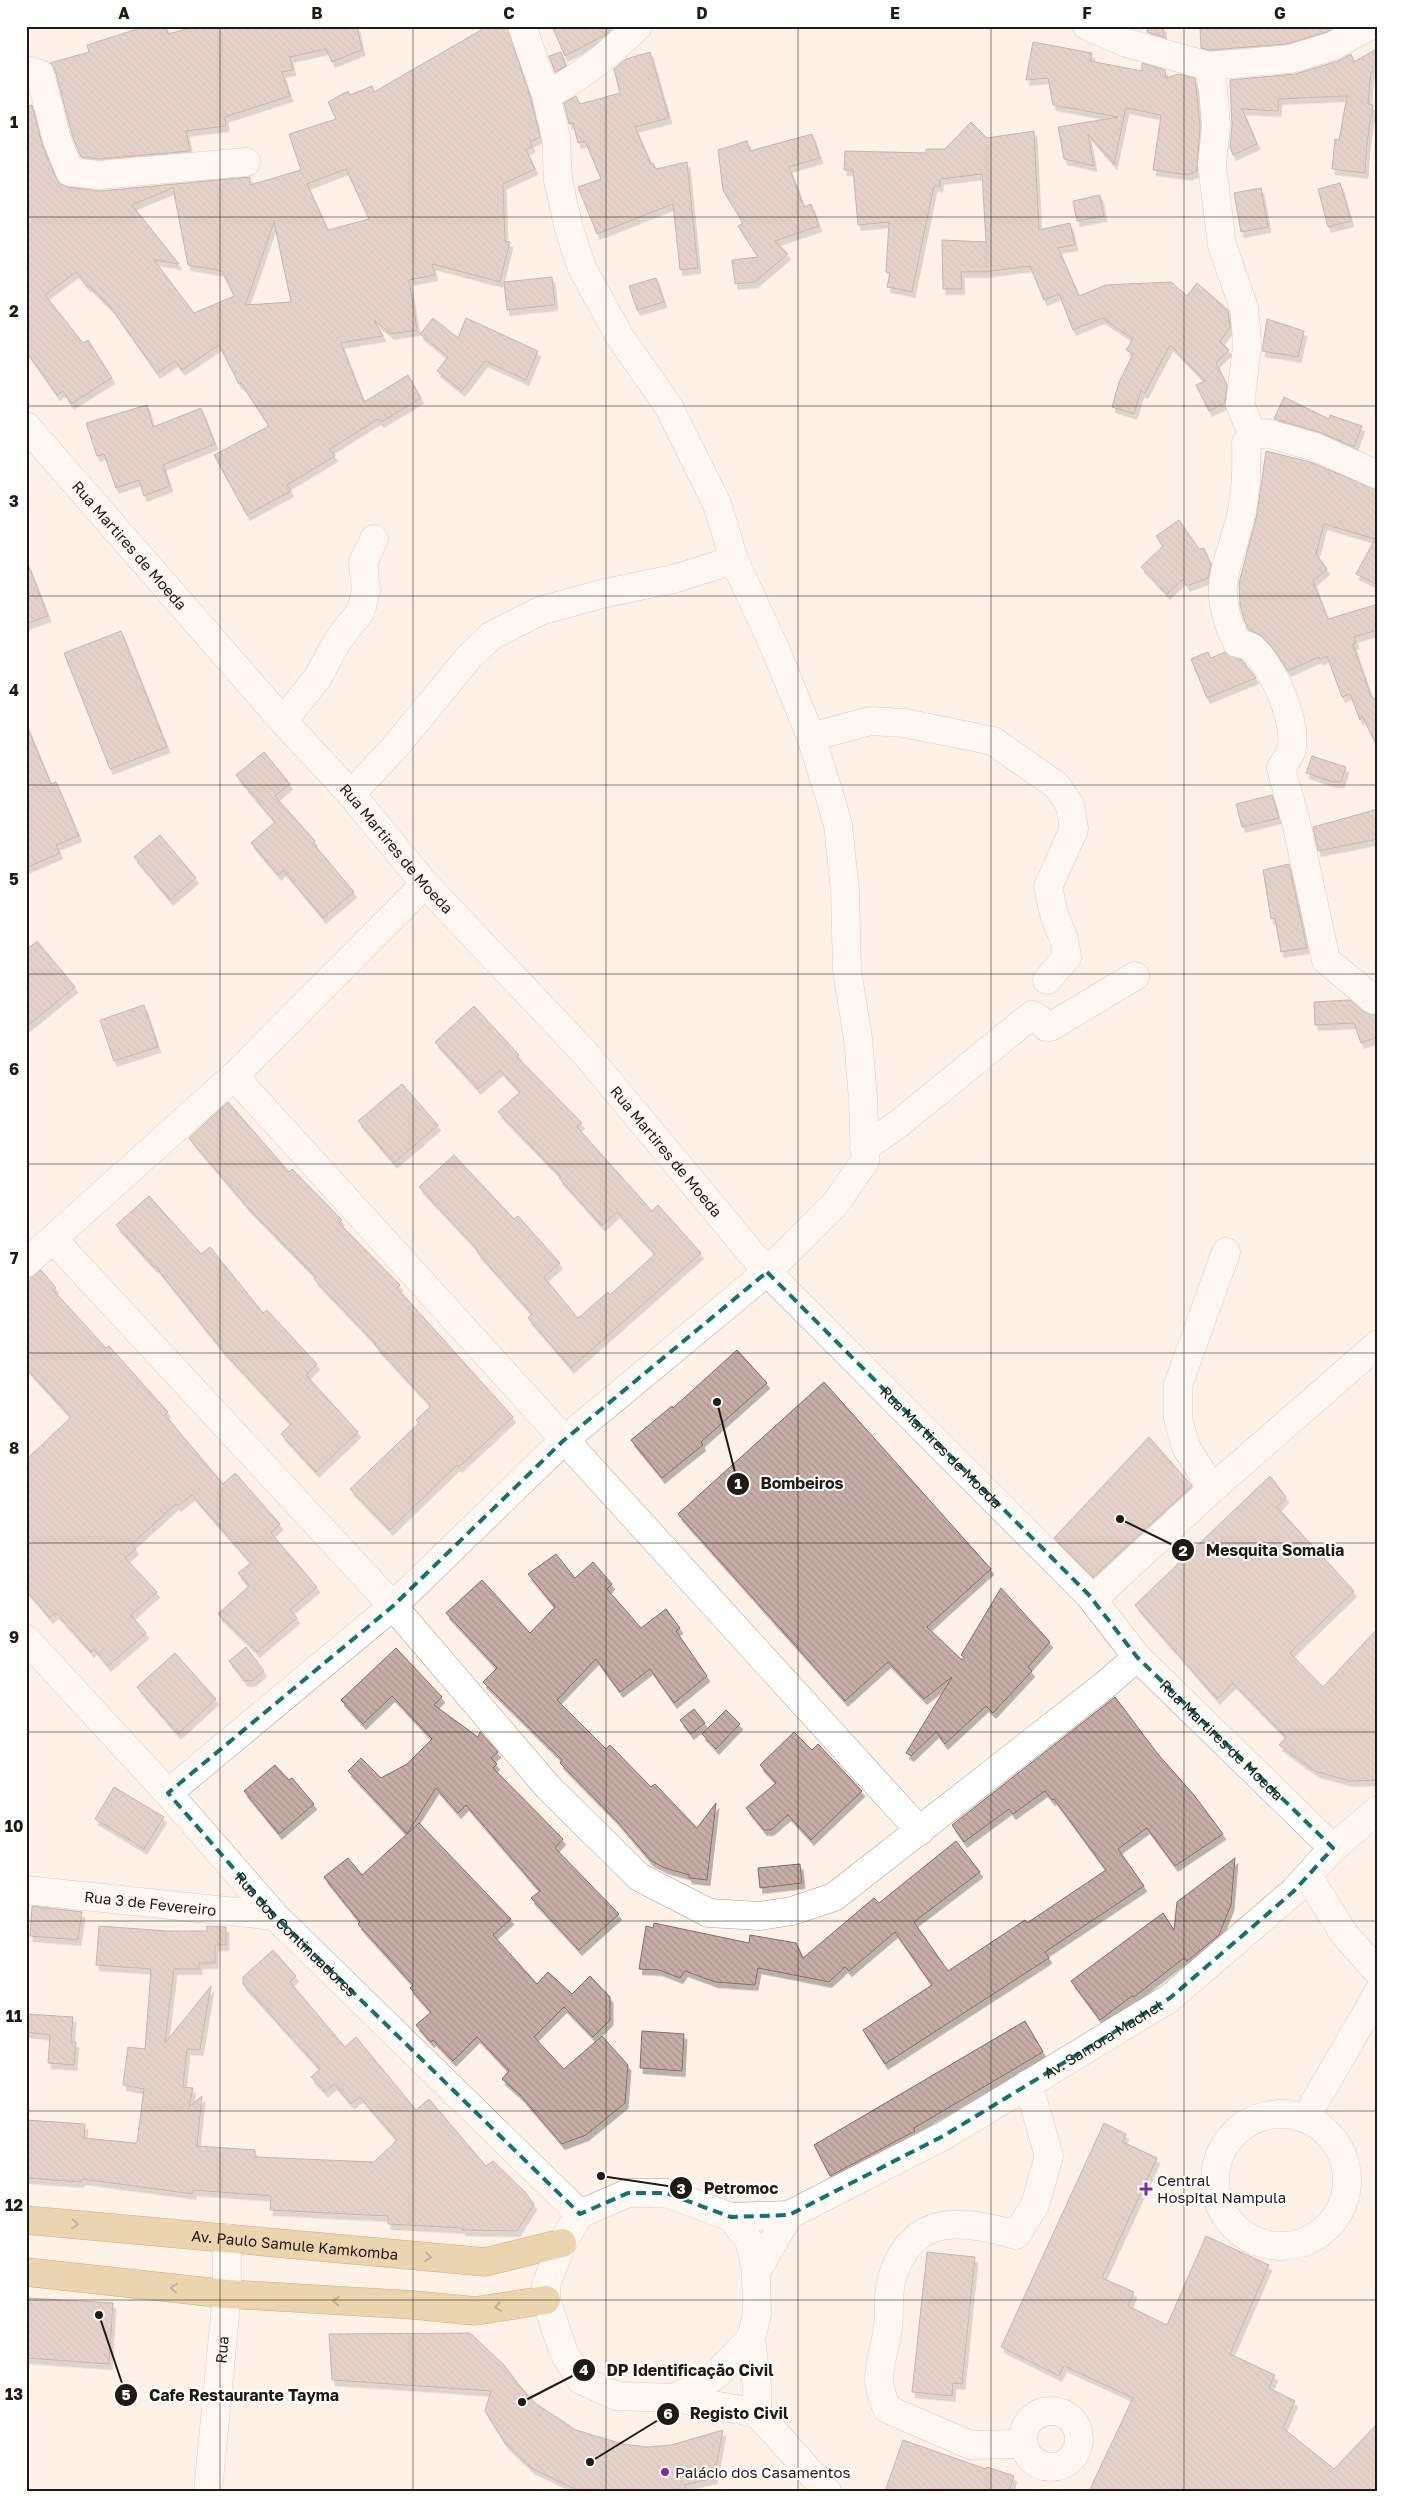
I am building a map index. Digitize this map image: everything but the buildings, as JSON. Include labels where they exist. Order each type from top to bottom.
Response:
[{"type":"main road","name":"Av. Paulo Samule Kamkomba","points":[[26,2220],[485,2262],[562,2243]]},
{"type":"main road","points":[[26,2272],[227,2294],[474,2311],[546,2300]]},
{"type":"street","points":[[168,1794],[393,1606],[563,1441],[767,1272],[836,1203],[865,1161],[863,1098],[858,1039],[847,970],[845,890],[838,825],[810,738],[774,646],[734,560],[717,504],[669,407],[620,337],[582,268],[569,229],[558,180],[556,137],[546,95],[522,26]]},
{"type":"street","points":[[546,95],[574,81],[604,59],[638,26]]},
{"type":"street","points":[[1088,26],[1128,43],[1208,66],[1290,59],[1333,46],[1369,26]]},
{"type":"street","points":[[1208,66],[1213,89],[1216,126],[1212,165],[1222,245],[1244,308],[1246,328],[1247,347],[1240,404],[1253,436]]},
{"type":"street","points":[[26,70],[40,74],[57,140],[70,172],[99,175],[246,162]]},
{"type":"street","name":"Rua Martires de Moeda","points":[[26,426],[283,721],[352,794],[425,884],[585,1053],[767,1272],[1093,1599],[1137,1657],[1333,1848]]},
{"type":"street","points":[[1378,476],[1315,448],[1266,433],[1253,436],[1246,443],[1247,466],[1243,503],[1227,560],[1222,592],[1224,610],[1237,643],[1250,646],[1262,658],[1287,711],[1292,732],[1291,752],[1281,768],[1296,822],[1326,960],[1374,1000],[1378,999]]},
{"type":"street","points":[[283,721],[318,678],[338,640],[361,611],[366,590],[362,562],[374,539]]},
{"type":"street","points":[[352,794],[414,726],[469,657],[492,636],[540,611],[601,594],[673,579],[734,560]]},
{"type":"street","points":[[810,738],[870,721],[921,727],[993,741],[1056,785],[1070,805],[1074,828],[1048,887],[1054,914],[1064,940],[1067,957],[1047,980]]},
{"type":"street","points":[[26,1263],[234,1076],[425,884]]},
{"type":"street","points":[[864,1148],[897,1125],[1032,1015],[1038,1018],[1046,1028],[1050,1027],[1135,976]]},
{"type":"street","points":[[234,1076],[563,1441],[920,1831]]},
{"type":"street","points":[[53,1239],[393,1606],[548,1787],[639,1877],[710,1913],[760,1916],[792,1911],[834,1897],[1105,1685],[1137,1657]]},
{"type":"street","points":[[1212,1489],[1186,1447],[1178,1418],[1178,1385],[1226,1252]]},
{"type":"street","points":[[1093,1599],[1212,1489],[1378,1344]]},
{"type":"street","name":"Rua dos Continuadores","points":[[26,1639],[168,1794],[275,1916],[580,2214]]},
{"type":"street","name":"Av. Samora Machel","points":[[789,2215],[945,2135],[1170,1998],[1294,1891],[1333,1848],[1378,1810]]},
{"type":"street","points":[[1308,1876],[1344,1934],[1378,1972]]},
{"type":"street","name":"Rua 3 de Fevereiro","points":[[26,1890],[275,1916]]},
{"type":"street","points":[[1306,2117],[1378,1993]]},
{"type":"street","points":[[1024,2444],[970,2446],[919,2425],[887,2410],[879,2381],[888,2327],[891,2280],[904,2248],[922,2233],[946,2224],[995,2229],[1016,2234],[1035,2205],[1049,2156],[1028,2084]]},
{"type":"street","points":[[1276,2112],[1306,2117],[1330,2135],[1345,2161],[1347,2191],[1336,2219],[1314,2239],[1286,2248],[1256,2243],[1231,2226],[1216,2199],[1214,2170],[1225,2142],[1247,2121],[1276,2112]]},
{"type":"street","points":[[789,2215],[731,2217],[666,2193],[628,2193],[580,2214],[562,2243],[546,2285],[546,2300],[564,2353],[581,2380],[616,2396],[675,2398],[757,2413],[827,2491]]},
{"type":"street","points":[[756,2272],[789,2215]]},
{"type":"street","points":[[731,2217],[750,2242],[756,2272],[756,2315],[751,2338],[757,2388],[757,2413]]},
{"type":"street","name":"Rua","points":[[208,2491],[227,2294],[228,2238]]},
{"type":"street","points":[[675,2398],[715,2376],[751,2338]]},
{"type":"highlighted area","points":[[767,1272],[1089,1595],[1137,1657],[1333,1848],[1294,1891],[1170,1998],[945,2135],[789,2215],[731,2217],[666,2193],[628,2193],[580,2214],[275,1916],[168,1793],[393,1606],[563,1441]]},
{"type":"place","name":"Bombeiros","points":[[717,1402]]},
{"type":"place","name":"Mesquita Somalia","points":[[1120,1519]]},
{"type":"place","name":"Petromoc","points":[[601,2176]]},
{"type":"place","name":"Central Hospital Nampula","points":[[1146,2189]]},
{"type":"place","name":"Cafe Restaurante Tayma","points":[[99,2315]]},
{"type":"place","name":"DP Identificação Civil","points":[[522,2402]]},
{"type":"place","name":"Registo Civil","points":[[590,2462]]},
{"type":"place","name":"Palácio dos Casamentos","points":[[665,2472]]}]
